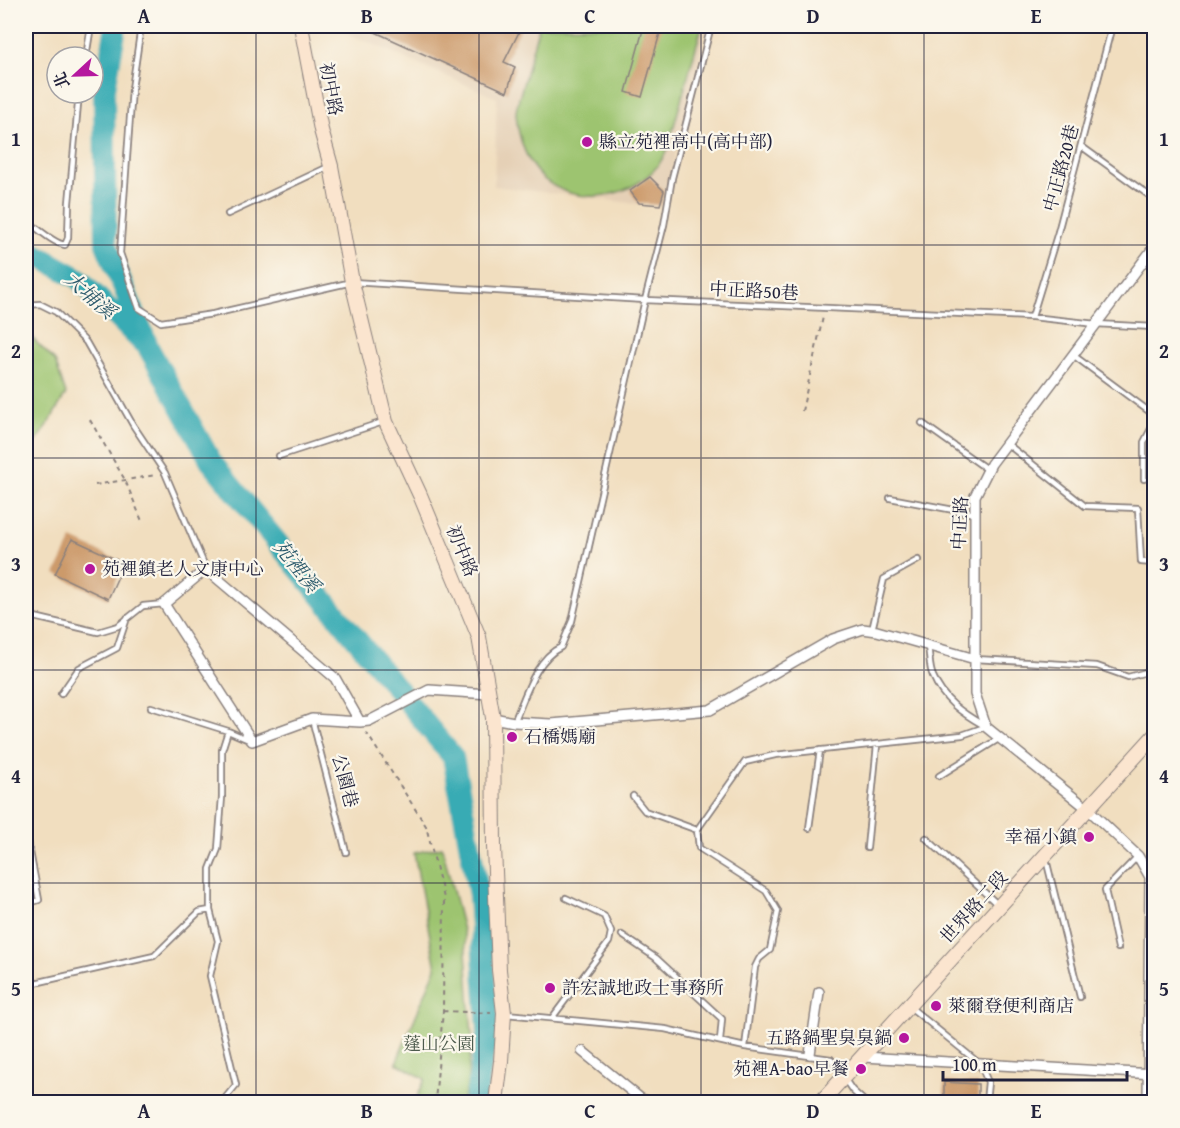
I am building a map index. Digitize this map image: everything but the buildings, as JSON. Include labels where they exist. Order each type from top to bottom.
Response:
[{"type":"street","name":"初中路","points":[[301,26],[321,130],[331,166],[352,282],[386,422],[420,495],[479,638],[493,718],[494,847],[499,970],[504,1013],[496,1102]]},
{"type":"street","name":"中正路","points":[[986,727],[975,694],[975,496],[988,470],[1006,443],[1155,247]]},
{"type":"street","points":[[364,721],[335,678],[206,570],[164,604],[252,741],[312,719],[364,721],[429,690],[489,694]]},
{"type":"street","points":[[493,718],[514,722],[551,724],[710,710],[833,639],[862,629],[975,659]]},
{"type":"street","points":[[986,727],[1088,809],[1138,856],[1150,877],[1151,1074],[1148,1102]]},
{"type":"street","name":"世界路二段","points":[[820,1102],[864,1057],[908,1005],[1155,736]]},
{"type":"street","points":[[810,1054],[819,992]]},
{"type":"street","points":[[582,1051],[644,1101]]},
{"type":"street","points":[[864,1057],[1151,1074]]},
{"type":"lane","points":[[88,45],[91,26]]},
{"type":"lane","name":"中正路50巷","points":[[141,26],[132,89],[120,253],[139,308],[161,322],[213,314],[352,282],[645,300],[1032,317],[1155,327]]},
{"type":"lane","points":[[514,722],[543,663],[550,652],[561,647],[572,621],[664,225],[672,178],[711,26]]},
{"type":"lane","name":"中正路20巷","points":[[1032,317],[1058,232],[1112,26]]},
{"type":"lane","points":[[26,220],[57,244],[65,245],[68,238],[78,105]]},
{"type":"lane","points":[[1081,146],[1155,199]]},
{"type":"lane","points":[[228,214],[331,166]]},
{"type":"lane","points":[[26,305],[40,304],[56,312],[86,342],[133,425],[165,473],[206,570]]},
{"type":"lane","points":[[1073,355],[1155,415]]},
{"type":"lane","points":[[279,456],[386,422]]},
{"type":"lane","points":[[922,423],[988,470]]},
{"type":"lane","points":[[1144,479],[1143,442],[1155,423]]},
{"type":"lane","points":[[1006,443],[1085,506],[1138,508],[1142,562],[1155,563]]},
{"type":"lane","points":[[890,498],[975,514]]},
{"type":"lane","points":[[872,631],[884,579],[918,560]]},
{"type":"lane","points":[[26,615],[98,632],[118,626],[143,606],[164,604]]},
{"type":"lane","points":[[61,694],[79,668],[117,648],[127,618]]},
{"type":"lane","points":[[928,647],[932,674],[939,688],[956,709],[986,727]]},
{"type":"lane","points":[[975,659],[1097,666],[1128,677],[1155,670]]},
{"type":"lane","points":[[151,707],[228,731],[252,741]]},
{"type":"lane","name":"公園巷","points":[[312,719],[346,852]]},
{"type":"lane","points":[[745,1047],[755,967],[759,959],[770,950],[778,911],[766,891],[699,848],[697,831],[745,762],[775,755],[962,735],[986,727]]},
{"type":"lane","points":[[222,1102],[236,1085],[210,976],[218,941],[210,910],[210,869],[218,849],[222,797],[222,750],[228,731]]},
{"type":"lane","points":[[939,776],[1000,738]]},
{"type":"lane","points":[[867,848],[877,745]]},
{"type":"lane","points":[[809,828],[820,750]]},
{"type":"lane","points":[[633,796],[645,811],[697,831]]},
{"type":"lane","points":[[926,838],[999,906]]},
{"type":"lane","points":[[26,842],[28,842],[39,900],[26,904]]},
{"type":"lane","points":[[1045,856],[1080,997]]},
{"type":"lane","points":[[1118,948],[1105,890],[1138,856]]},
{"type":"lane","points":[[552,1018],[609,942],[612,932],[604,916],[566,898]]},
{"type":"lane","points":[[26,985],[154,956],[199,912],[210,910]]},
{"type":"lane","points":[[622,935],[656,958],[722,1019],[720,1041]]},
{"type":"lane","points":[[908,1005],[980,1064],[988,1082],[986,1102]]},
{"type":"lane","points":[[504,1013],[665,1029],[745,1047],[810,1054],[831,1059],[852,1090],[865,1102]]},
{"type":"path","points":[[802,411],[825,308]]},
{"type":"path","points":[[90,420],[125,480],[142,521]]},
{"type":"path","points":[[95,485],[165,473]]},
{"type":"path","points":[[364,721],[426,826],[444,898],[443,1011],[435,1102]]},
{"type":"path","points":[[443,1011],[504,1013]]},
{"type":"shaded area","name":"縣立苑裡高中(高中部)","points":[[331,26],[707,26],[662,207],[494,186],[497,98]]},
{"type":"green space","name":"縣立苑裡高中(高中部)","points":[[539,26],[702,26],[667,151],[656,168],[642,180],[616,193],[587,196],[558,188],[545,180],[533,167],[521,141],[516,114]]},
{"type":"green space","points":[[26,322],[33,339],[55,361],[66,394],[42,434],[26,452]]},
{"type":"green space","name":"蓬山公園","points":[[442,847],[465,938],[472,1037],[467,1087],[462,1102],[415,1102],[425,1079],[396,1063],[436,968],[414,853]]},
{"type":"waterway","name":"苑裡溪","points":[[116,26],[104,94],[106,244],[149,349],[212,463],[453,757],[479,895],[488,1029],[475,1102]]},
{"type":"waterway","name":"大埔溪","points":[[26,249],[78,278],[141,341]]},
{"type":"place","name":"縣立苑裡高中(高中部)","points":[[587,142]]},
{"type":"place","name":"苑裡鎮老人文康中心","points":[[90,569]]},
{"type":"place","name":"石橋媽廟","points":[[512,737]]},
{"type":"place","name":"幸福小鎮","points":[[1089,837]]},
{"type":"place","name":"許宏誠地政士事務所","points":[[550,988]]},
{"type":"place","name":"萊爾登便利商店","points":[[936,1006]]},
{"type":"place","name":"五路鍋聖臭臭鍋","points":[[904,1038]]},
{"type":"place","name":"苑裡A-bao早餐","points":[[861,1069]]}]
